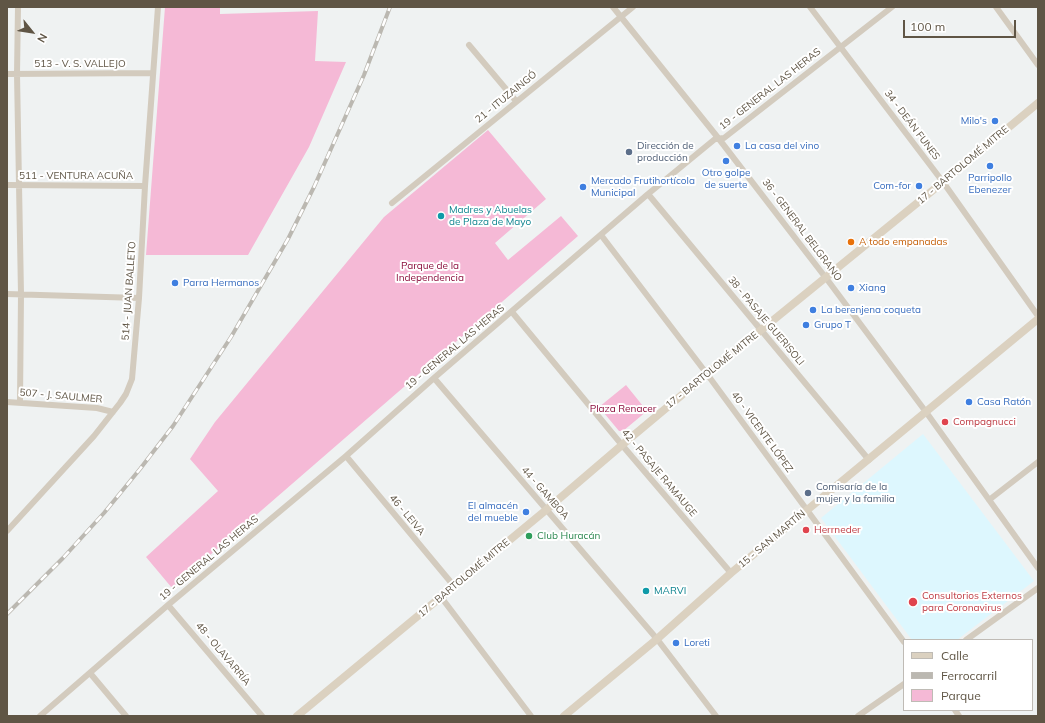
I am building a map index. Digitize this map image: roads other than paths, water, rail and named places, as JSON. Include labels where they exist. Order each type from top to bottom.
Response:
[{"type":"street","points":[[18,7],[17,74],[21,294],[20,402]]},
{"type":"street","name":"514 - JUAN BALLETO","points":[[7,531],[77,456],[126,394],[132,379],[139,298],[145,186],[158,7]]},
{"type":"street","name":"36 - GENERAL BELGRANO","points":[[614,7],[720,139],[926,412],[1038,568]]},
{"type":"street","name":"21 - ITUZAINGÓ","points":[[392,203],[633,7]]},
{"type":"street","name":"34 - DEÁN FUNES","points":[[810,7],[943,182],[1038,318]]},
{"type":"street","name":"19 - GENERAL LAS HERAS","points":[[40,716],[168,605],[346,456],[434,378],[648,194],[713,142],[724,138],[892,7]]},
{"type":"street","points":[[996,7],[1038,65]]},
{"type":"street","points":[[469,45],[516,101]]},
{"type":"street","name":"513 - V. S. VALLEJO","points":[[7,74],[153,73]]},
{"type":"street","name":"17 - BARTOLOMÉ MITRE","points":[[297,716],[546,510],[707,374],[1038,103]]},
{"type":"street","name":"511 - VENTURA ACUÑA","points":[[7,185],[145,186]]},
{"type":"street","name":"38 - PASAJE GUERISOLI","points":[[648,194],[869,460]]},
{"type":"street","name":"40 - VICENTE LÓPEZ","points":[[601,235],[707,374],[903,641]]},
{"type":"street","points":[[7,294],[139,298]]},
{"type":"street","name":"42 - PASAJE RAMAUGE","points":[[512,312],[622,445],[731,573]]},
{"type":"street","name":"15 - SAN MARTÍN","points":[[564,716],[657,639],[731,573],[869,460],[1038,318]]},
{"type":"street","name":"44 - GAMBOA","points":[[434,378],[657,639],[716,716]]},
{"type":"street","name":"507 - J. SAULMER","points":[[7,402],[97,408],[113,412]]},
{"type":"street","name":"46 - LEIVA","points":[[346,456],[454,586]]},
{"type":"street","points":[[989,500],[1038,462]]},
{"type":"street","points":[[967,639],[1038,588]]},
{"type":"street","points":[[441,597],[531,716]]},
{"type":"street","name":"48 - OLAVARRÍA","points":[[168,605],[262,716]]},
{"type":"street","points":[[90,673],[126,716]]},
{"type":"street","points":[[858,716],[903,685]]},
{"type":"railway","points":[[7,614],[63,558],[104,513],[140,469],[173,426],[231,337],[288,239],[314,187],[364,75],[390,7]]},
{"type":"place","name":"Milo's","points":[[995,121]]},
{"type":"place","name":"La casa del vino","points":[[737,146]]},
{"type":"place","name":"Dirección de producción","points":[[629,152]]},
{"type":"place","name":"Otro golpe de suerte","points":[[726,161]]},
{"type":"place","name":"Parripollo Ebenezer","points":[[990,166]]},
{"type":"place","name":"Com-for","points":[[919,186]]},
{"type":"place","name":"Mercado Frutihortícola Municipal","points":[[583,187]]},
{"type":"place","name":"Madres y Abuelas de Plaza de Mayo","points":[[441,216]]},
{"type":"place","name":"A todo empanadas","points":[[851,242]]},
{"type":"place","name":"Parra Hermanos","points":[[175,283]]},
{"type":"place","name":"Xiang","points":[[851,288]]},
{"type":"place","name":"La berenjena coqueta","points":[[813,310]]},
{"type":"place","name":"Grupo T","points":[[806,325]]},
{"type":"place","name":"Casa Ratón","points":[[969,402]]},
{"type":"place","name":"Compagnucci","points":[[945,422]]},
{"type":"place","name":"Comisaría de la mujer y la familia","points":[[808,493]]},
{"type":"place","name":"El almacén del mueble","points":[[526,512]]},
{"type":"place","name":"Herrneder","points":[[806,530]]},
{"type":"place","name":"Club Huracán","points":[[529,536]]},
{"type":"place","name":"MARVI","points":[[646,591]]},
{"type":"place","name":"Consultorios Externos para Coronavirus","points":[[913,602]]},
{"type":"place","name":"Loreti","points":[[676,643]]},
{"type":"park label","name":"Parque de la Independencia","points":[[430,272]]},
{"type":"park label","name":"Plaza Renacer","points":[[623,409]]}]
